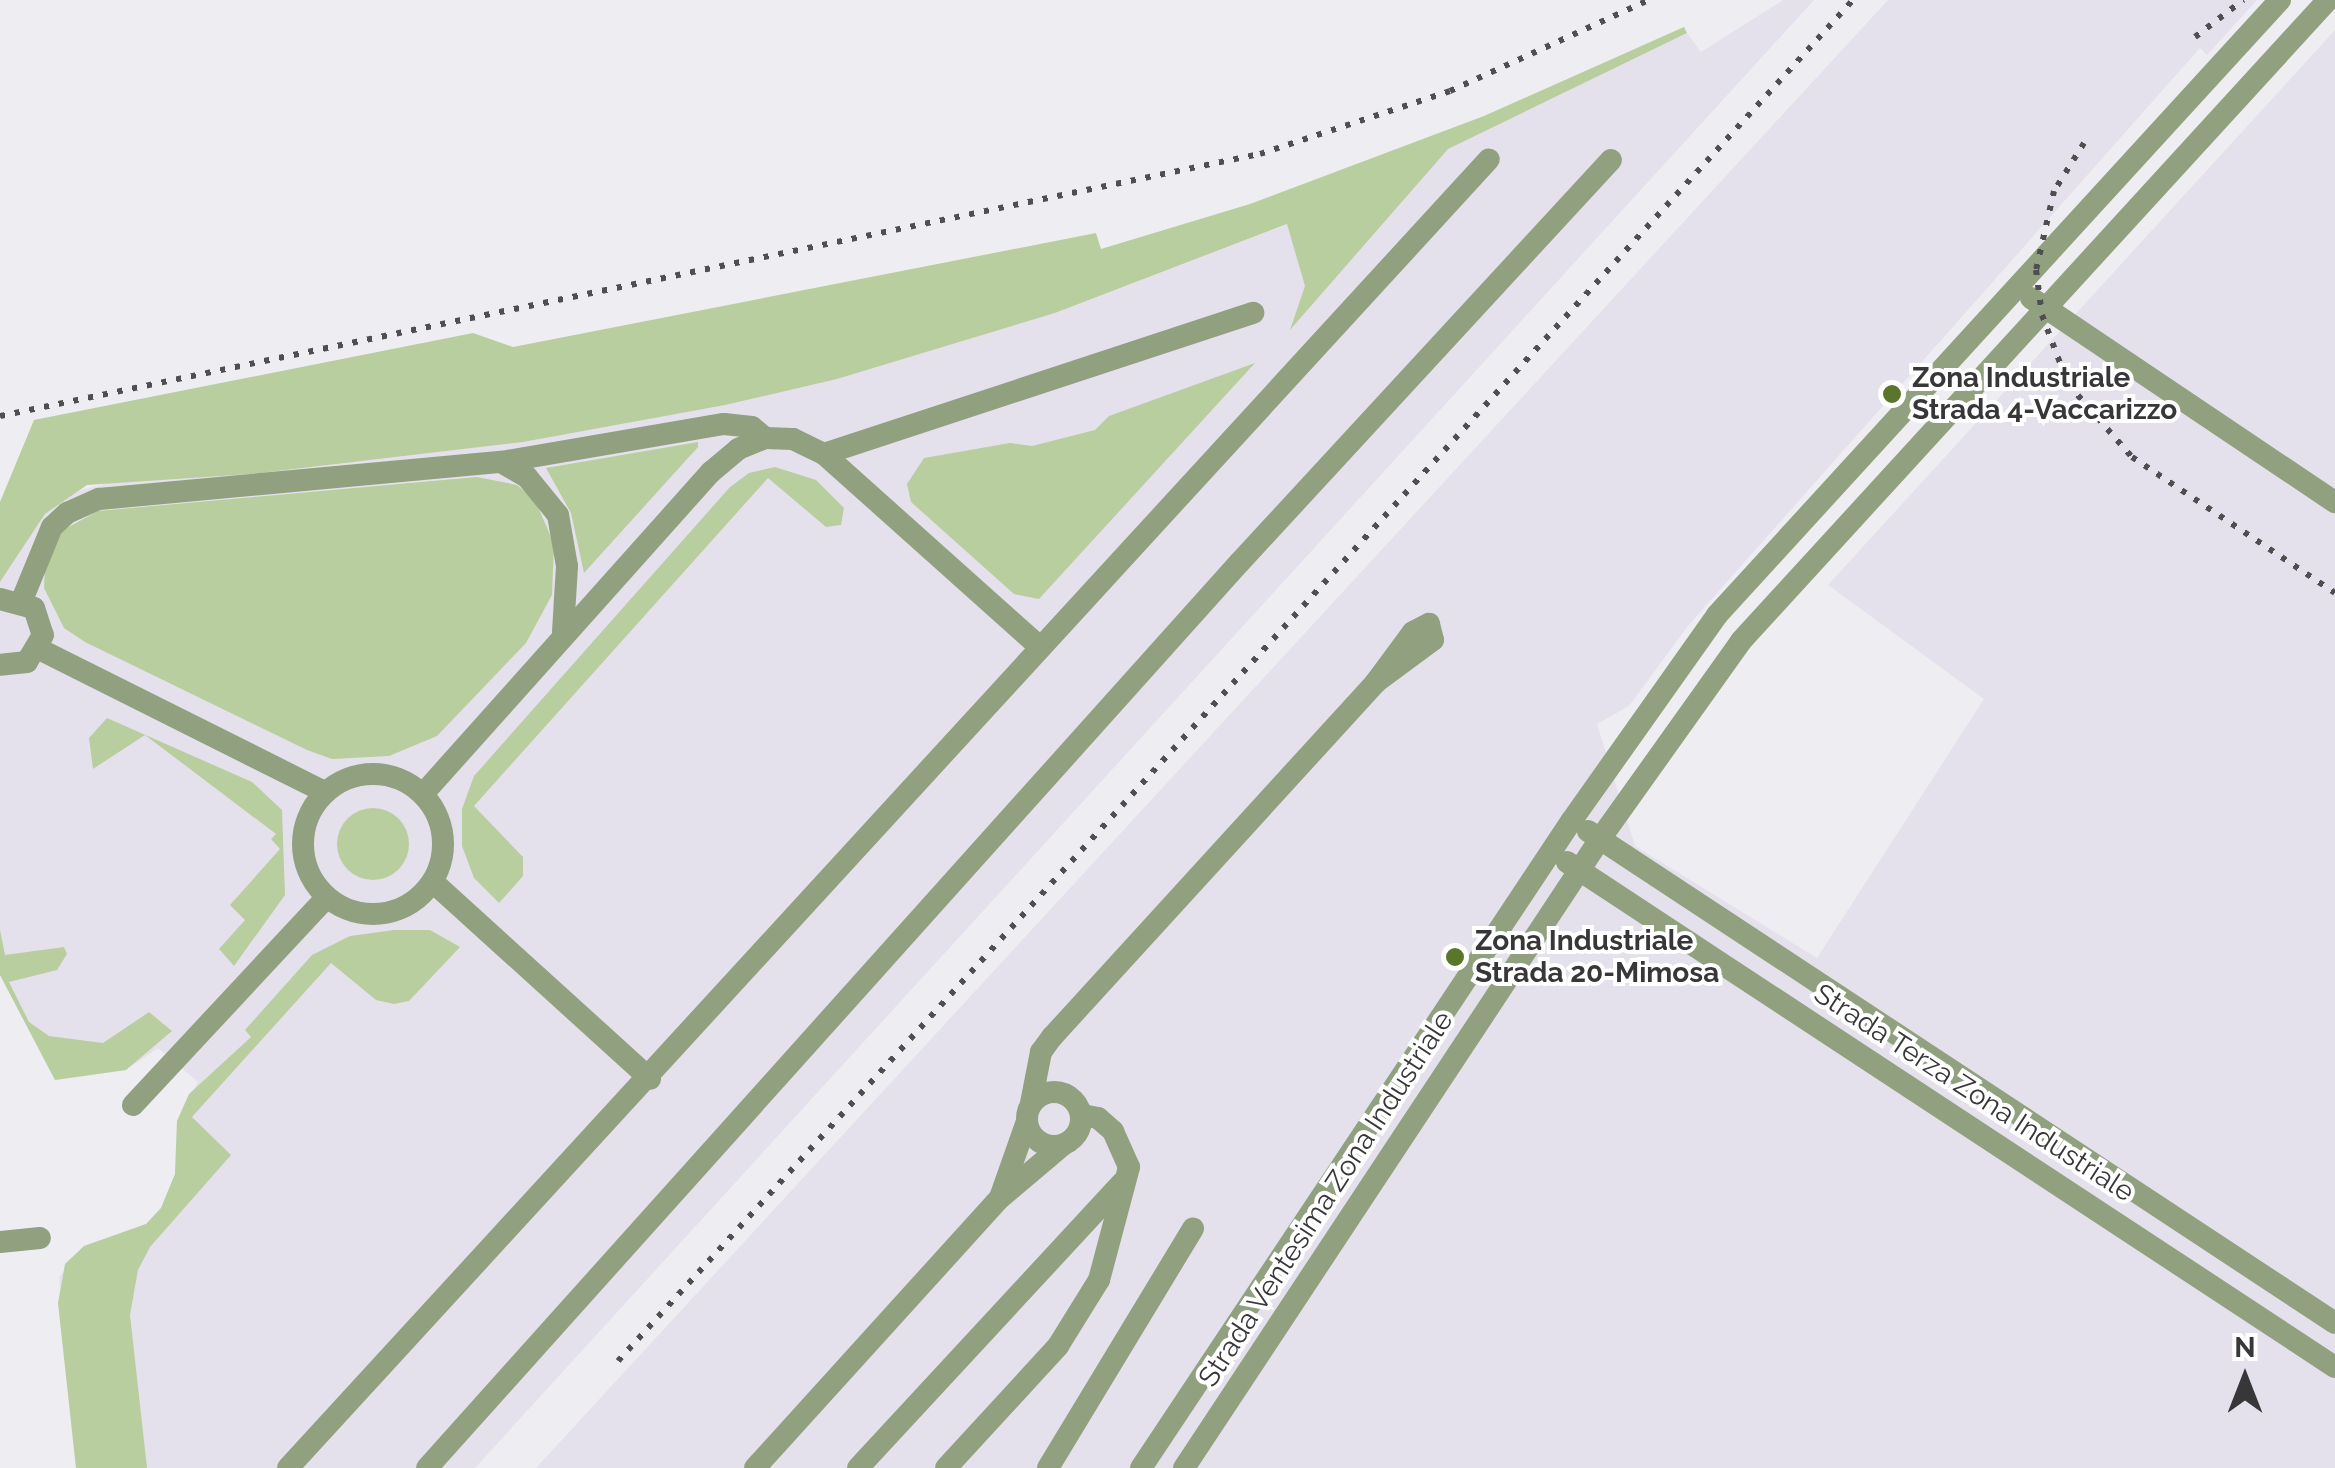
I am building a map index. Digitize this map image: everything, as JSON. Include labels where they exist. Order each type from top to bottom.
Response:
[{"type":"street","name":"Strada Ventesima Zona Industriale","points":[[1148,1458],[1572,820],[1717,615],[2280,0]]},
{"type":"street","name":"Strada Ventesima Zona Industriale","points":[[1184,1468],[1600,839],[1741,640],[2040,307],[2135,211],[2328,0]]},
{"type":"street","points":[[2159,132],[2185,156]]},
{"type":"street","points":[[288,1468],[650,1079],[1489,158]]},
{"type":"street","points":[[427,1468],[1226,576],[1612,160]]},
{"type":"street","points":[[2109,188],[2135,211]]},
{"type":"street","points":[[2018,285],[2040,307],[2335,502]]},
{"type":"street","points":[[824,454],[1253,313]]},
{"type":"street","points":[[0,665],[27,662],[39,649],[42,620],[11,599],[52,527],[98,499],[501,462],[724,424],[752,428],[765,438]]},
{"type":"street","points":[[423,794],[564,631],[711,472],[738,449],[765,438],[793,438],[824,454],[1040,647]]},
{"type":"street","points":[[501,462],[528,476],[558,515],[568,566],[564,631]]},
{"type":"street","points":[[1839,482],[1866,505]]},
{"type":"street","points":[[39,649],[326,792]]},
{"type":"street","points":[[1000,1198],[1029,1112],[1041,1052],[1376,682]]},
{"type":"street","points":[[374,774],[401,779],[423,794],[444,836],[433,882],[416,900],[371,914],[327,897],[309,873],[302,845],[308,816],[326,792],[348,778],[374,774]]},
{"type":"street","name":"Strada Terza Zona Industriale","points":[[1572,820],[2335,1324]]},
{"type":"street","name":"Strada Terza Zona Industriale","points":[[1552,851],[2335,1367]]},
{"type":"street","points":[[433,882],[650,1079]]},
{"type":"street","points":[[132,1105],[327,897]]},
{"type":"street","points":[[1666,926],[1687,897]]},
{"type":"street","points":[[1462,987],[1490,1006]]},
{"type":"street","points":[[1837,1038],[1856,1009]]},
{"type":"street","points":[[946,1468],[1068,1330],[1099,1280],[1129,1167],[1120,1143],[1098,1118],[1082,1115],[1065,1093],[1051,1064],[1052,1037]]},
{"type":"street","points":[[1029,1112],[1046,1092],[1065,1093]]},
{"type":"street","points":[[1029,1112],[1035,1139],[1064,1145]]},
{"type":"street","points":[[755,1468],[1000,1198],[1078,1133],[1082,1115]]},
{"type":"street","points":[[1374,1118],[1402,1138]]},
{"type":"street","points":[[858,1468],[1124,1180]]},
{"type":"street","points":[[1048,1468],[1192,1230]]},
{"type":"street","points":[[0,1242],[40,1238]]},
{"type":"street","points":[[2261,1318],[2282,1288]]},
{"type":"street","points":[[1148,1458],[1184,1468]]},
{"type":"shaded area","points":[[1783,0],[1814,0],[475,1468],[76,1468],[59,1277],[84,1246],[146,1224],[161,1208],[175,1174],[177,1121],[198,1082],[158,1048],[126,1070],[55,1080],[0,975],[0,582],[45,514],[70,493],[112,482],[251,474],[523,442],[837,379],[1055,313],[1288,224],[1687,33],[1701,52]]},
{"type":"shaded area","points":[[1888,0],[2257,0],[2207,55],[2200,48],[1687,627],[1629,706],[1597,724],[1635,846],[1817,958],[1984,699],[1828,585],[2335,30],[2335,1468],[536,1468]]},
{"type":"green space","points":[[1684,27],[1687,33],[1448,149],[1290,330],[1305,286],[1287,224],[1055,313],[837,379],[725,405],[523,442],[251,474],[87,485],[45,514],[0,582],[0,502],[34,420],[473,333],[513,347],[1096,233],[1101,249],[1250,204],[1484,116]]},
{"type":"green space","points":[[1255,363],[1039,599],[1014,594],[911,502],[907,484],[924,458],[1010,443],[1032,446],[1095,430],[1109,416]]},
{"type":"green space","points":[[698,442],[698,447],[584,573],[571,513],[546,468]]},
{"type":"green space","points":[[775,467],[816,480],[844,508],[841,525],[826,527],[768,478],[474,806],[523,857],[523,876],[499,903],[474,878],[462,846],[462,809],[474,776],[730,487],[749,473]]},
{"type":"green space","points":[[477,477],[517,485],[535,500],[554,544],[552,595],[526,643],[437,736],[389,756],[332,759],[307,750],[85,642],[64,628],[44,588],[45,566],[63,530],[98,511]]},
{"type":"green space","points":[[107,718],[252,782],[282,810],[285,895],[234,966],[219,949],[245,920],[230,905],[280,849],[271,839],[276,834],[145,735],[93,769],[89,738]]},
{"type":"green space","points":[[373,808],[387,810],[399,818],[407,830],[407,858],[399,870],[387,878],[373,880],[359,878],[347,870],[339,858],[337,844],[339,830],[347,818],[359,810]]},
{"type":"green space","points":[[0,930],[5,955],[64,947],[67,954],[57,970],[9,982],[29,1022],[49,1036],[103,1043],[149,1012],[172,1031],[126,1070],[55,1080],[0,975]]},
{"type":"green space","points":[[430,930],[460,947],[409,1001],[394,1004],[376,1000],[331,963],[192,1117],[231,1155],[150,1247],[138,1270],[130,1315],[147,1468],[76,1468],[58,1303],[65,1264],[84,1246],[146,1224],[161,1208],[175,1174],[177,1121],[189,1094],[251,1037],[245,1030],[312,955],[350,936]]},
{"type":"railway","points":[[0,416],[1260,154],[1450,91],[1649,0]]},
{"type":"railway","points":[[618,1361],[1853,0]]},
{"type":"railway","points":[[2195,37],[2243,0]]},
{"type":"railway","points":[[2084,143],[2054,191],[2036,270],[2042,315],[2068,384],[2132,457],[2335,593]]},
{"type":"place","name":"Zona Industriale Strada 4-Vaccarizzo","points":[[1892,394]]},
{"type":"place","name":"Zona Industriale Strada 20-Mimosa","points":[[1455,957]]}]
